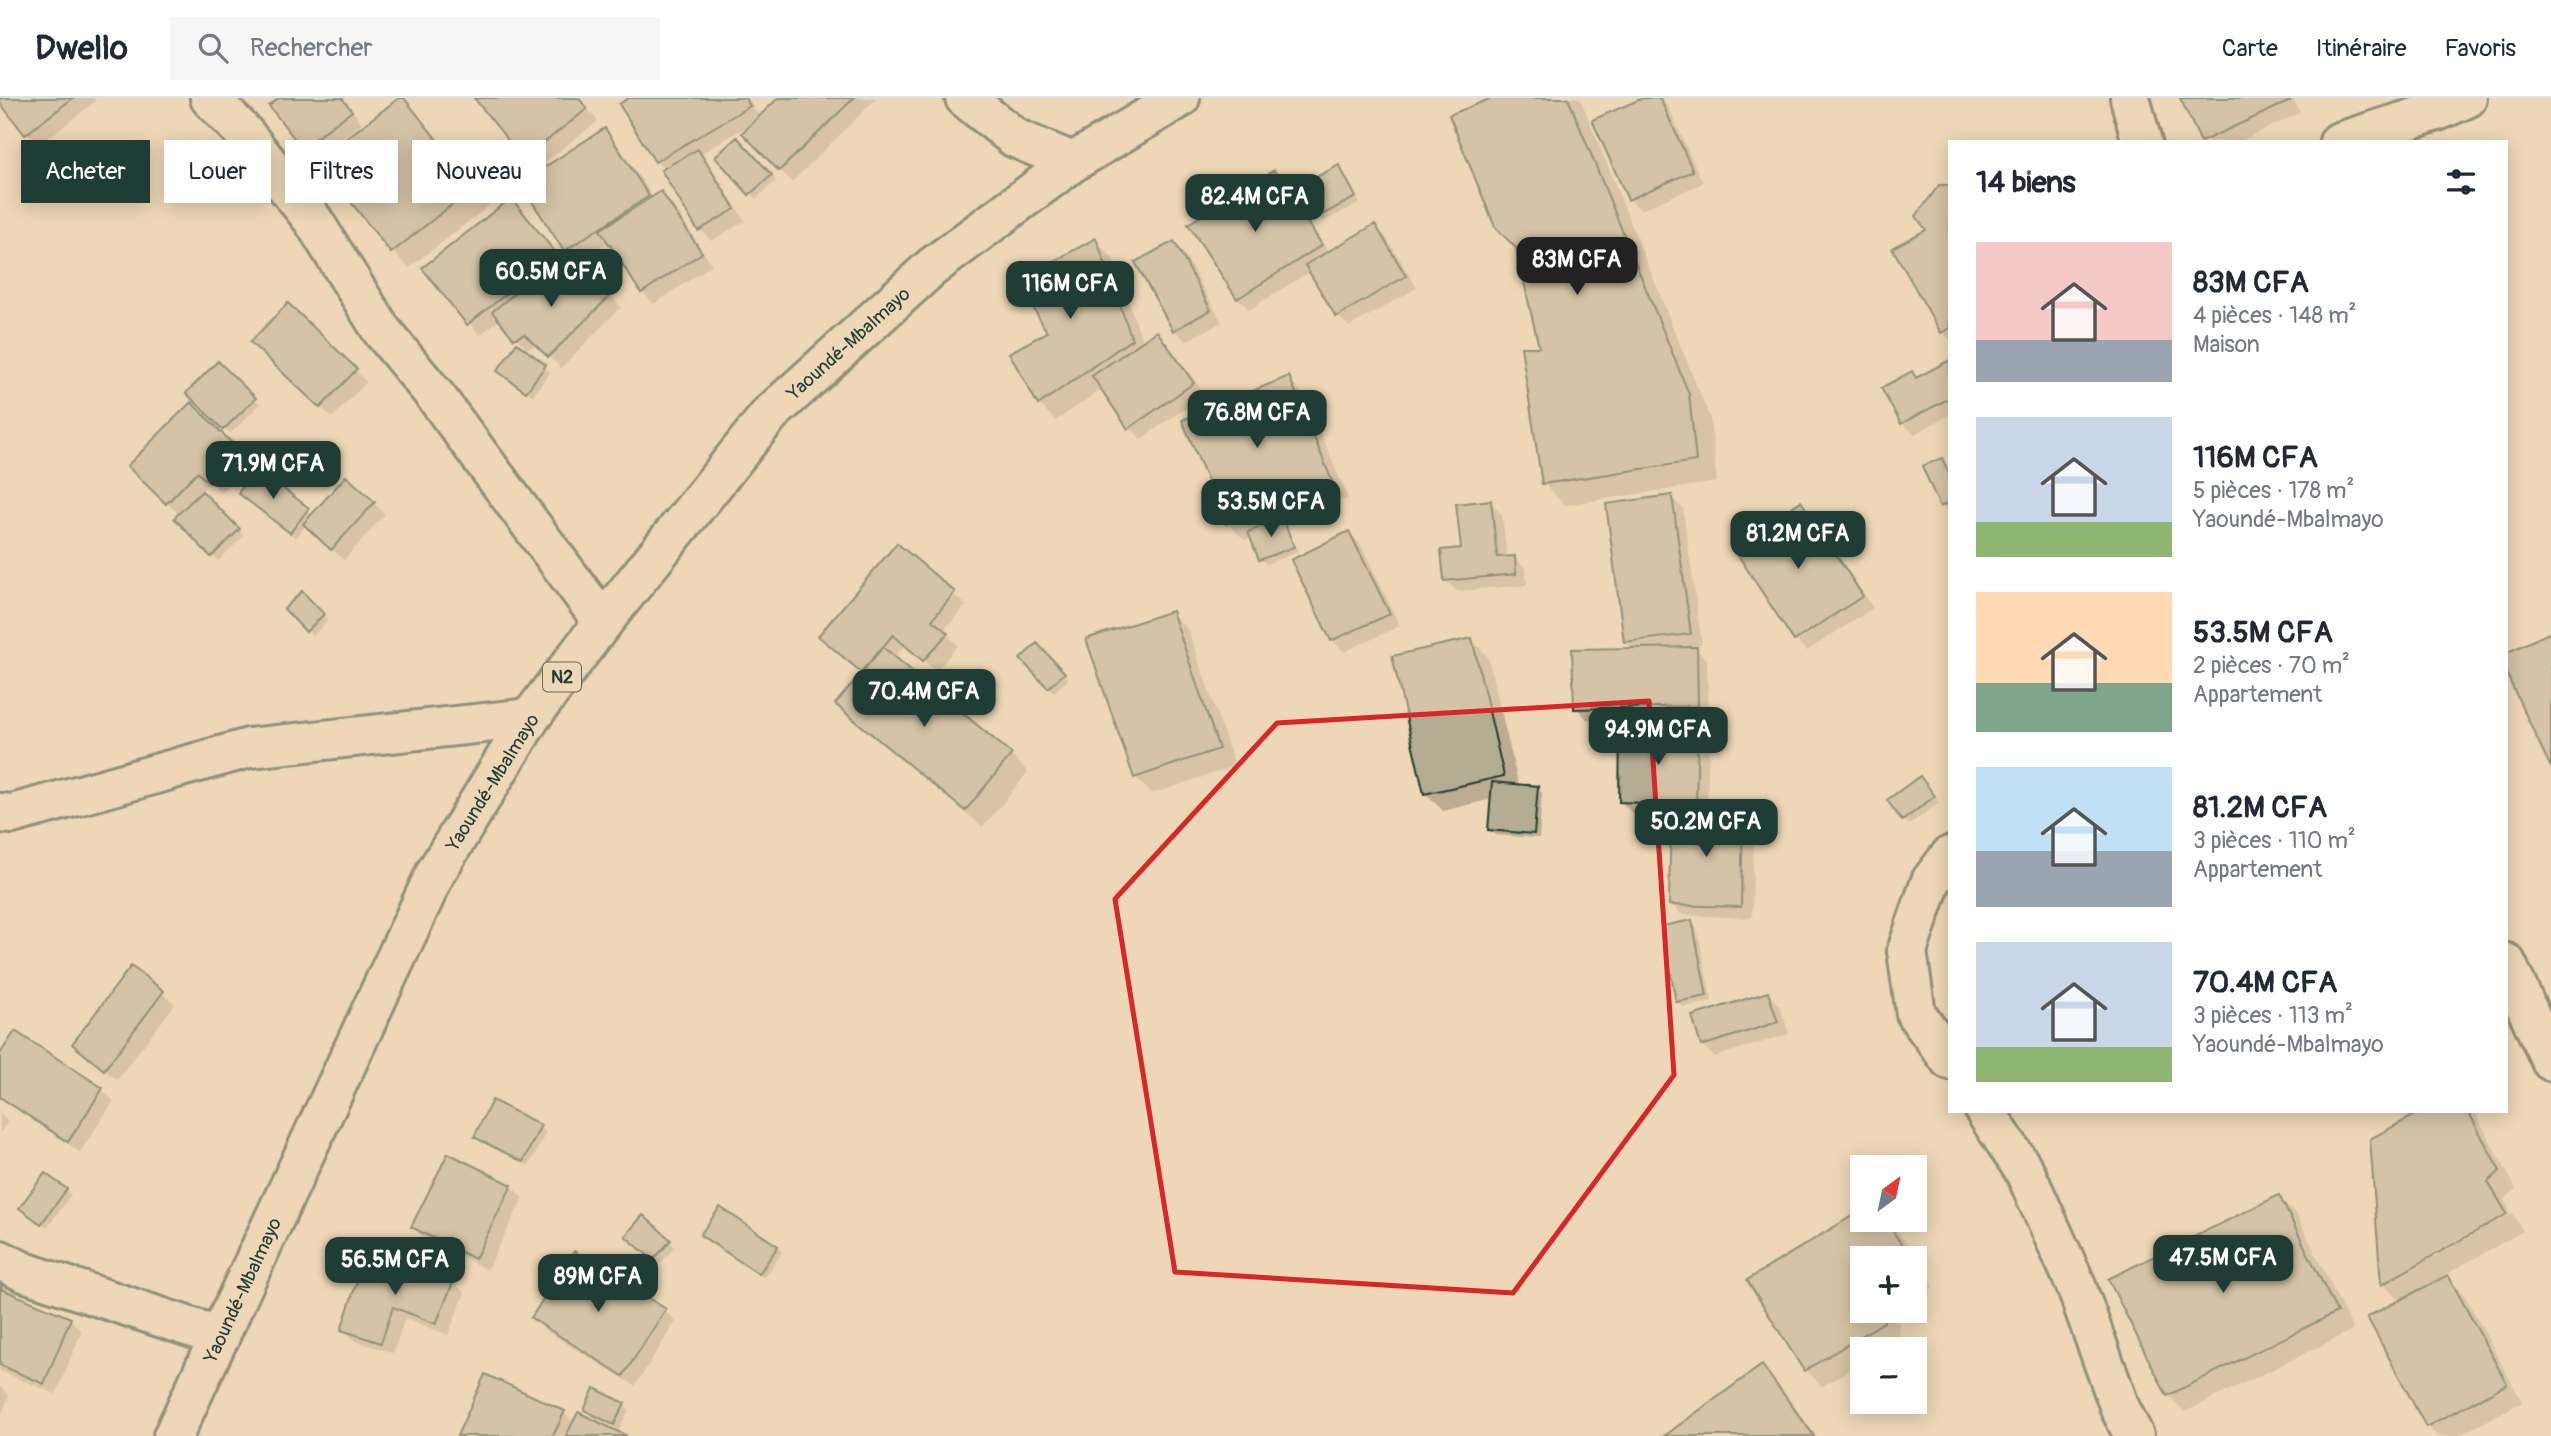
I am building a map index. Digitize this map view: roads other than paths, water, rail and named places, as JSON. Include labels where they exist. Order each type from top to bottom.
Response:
[{"type":"main road","points":[[210,98],[244,133],[313,219],[382,331],[437,398],[603,622]]},
{"type":"main road","points":[[965,98],[1015,138],[1073,162]]},
{"type":"main road","name":"Yaoundé-Mbalmayo","points":[[173,1436],[436,872],[530,718],[603,622],[770,414],[932,267],[1073,162],[1180,98]]},
{"type":"main road","points":[[2130,98],[2141,140]]},
{"type":"main road","points":[[2345,140],[2440,110],[2467,98]]},
{"type":"main road","points":[[0,813],[12,814],[249,748],[530,718]]},
{"type":"main road","points":[[1948,859],[1931,881],[1907,951],[1916,1014],[1948,1057]]},
{"type":"main road","points":[[2508,967],[2551,1061]]},
{"type":"main road","points":[[1986,1113],[2025,1172],[2075,1283],[2120,1408],[2134,1436]]},
{"type":"main road","points":[[0,1260],[24,1272],[219,1337]]}]
